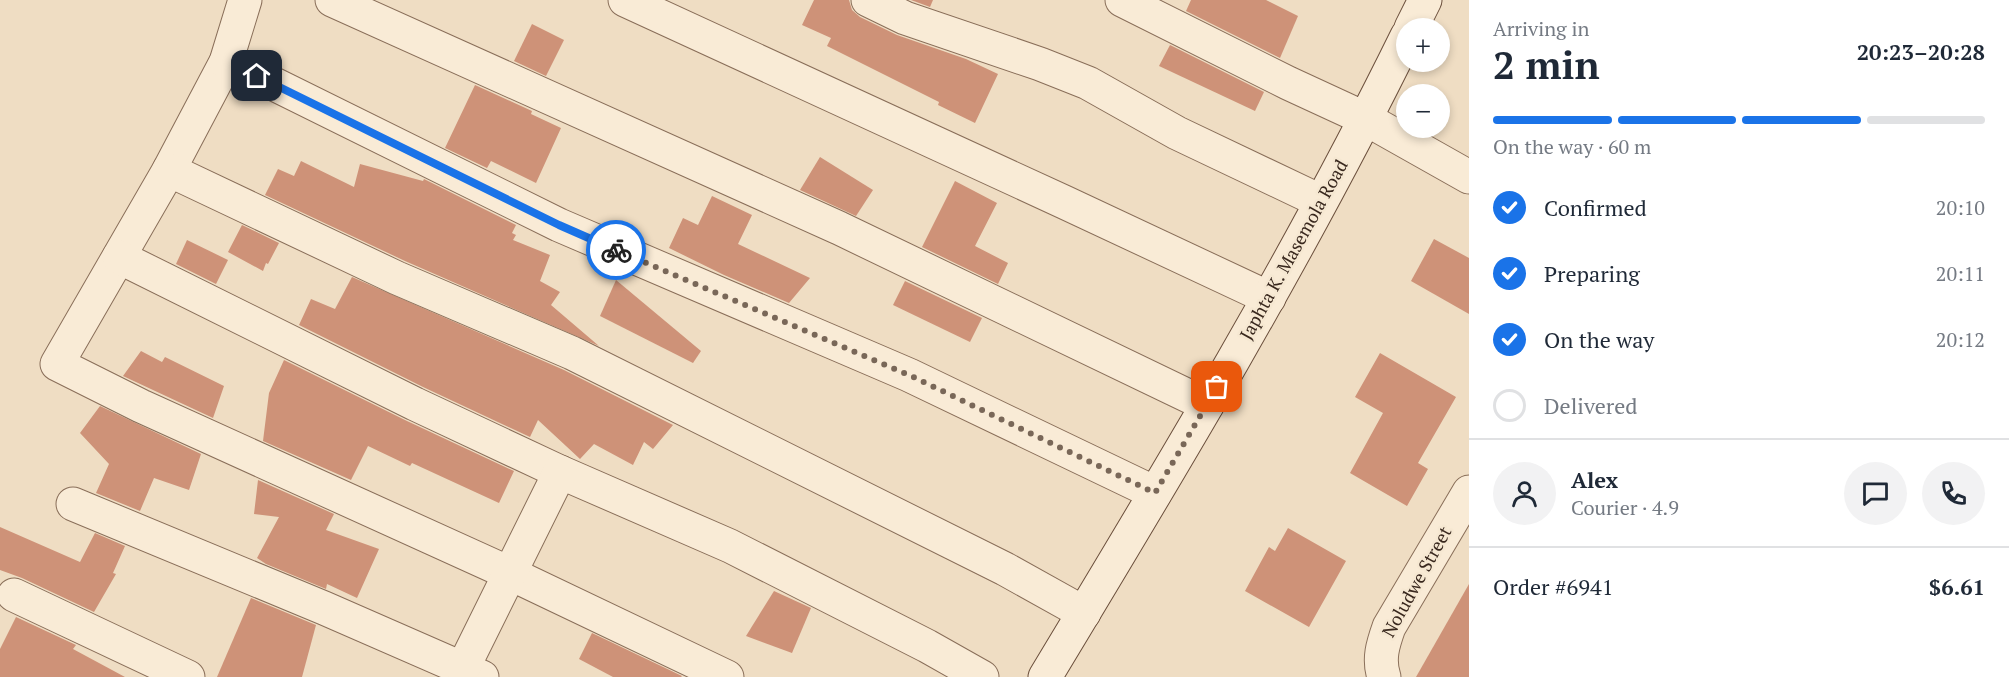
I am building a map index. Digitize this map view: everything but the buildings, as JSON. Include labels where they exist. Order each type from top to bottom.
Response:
[{"type":"street","points":[[245,0],[226,62],[169,170],[57,364],[151,411],[508,573],[727,677]]},
{"type":"street","points":[[332,0],[839,228],[1207,405]]},
{"type":"street","points":[[625,0],[1269,298]]},
{"type":"street","points":[[868,0],[905,18],[1040,64],[1088,83],[1177,133],[1320,201]]},
{"type":"street","points":[[1122,0],[1288,83],[1366,119],[1469,177]]},
{"type":"street","name":"Japhta K. Masemola Road","points":[[1046,677],[1269,298],[1366,119],[1396,58]]},
{"type":"street","points":[[226,62],[272,82],[559,225],[909,375],[1155,493]]},
{"type":"street","points":[[169,170],[397,278],[572,353],[1005,569],[1084,613]]},
{"type":"street","points":[[119,257],[415,404],[560,472],[730,546],[982,677]]},
{"type":"street","points":[[73,504],[457,670],[560,472]]},
{"type":"street","name":"Noludwe Street","points":[[1384,677],[1381,667],[1382,645],[1389,627],[1469,492]]},
{"type":"street","points":[[14,595],[188,677]]},
{"type":"way so far","points":[[616,250],[909,375],[1155,493],[1217,387]]},
{"type":"route","points":[[257,76],[559,225],[616,250]]}]
